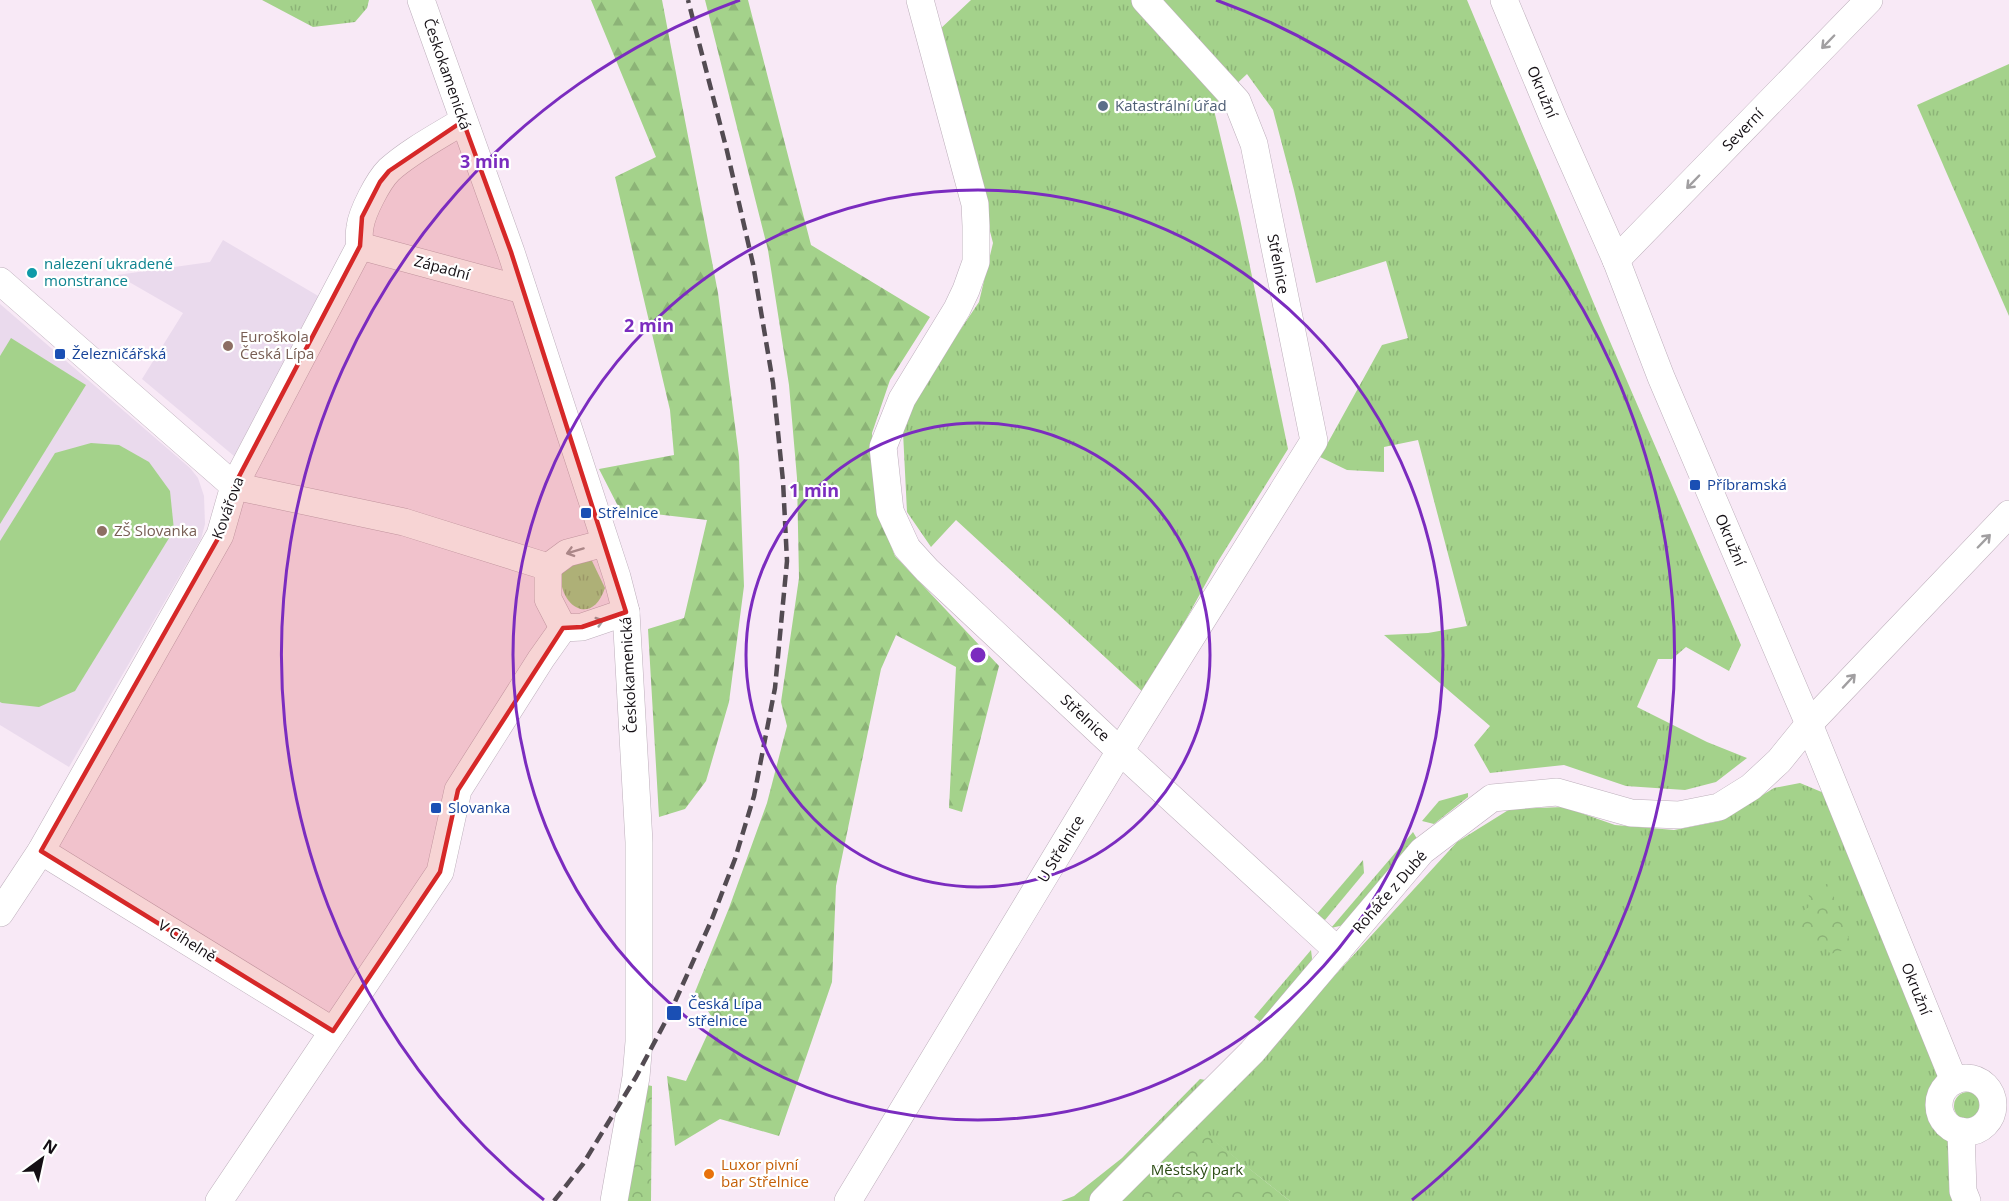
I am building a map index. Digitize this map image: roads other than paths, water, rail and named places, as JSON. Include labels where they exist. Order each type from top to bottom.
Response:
[{"type":"street","name":"Českokamenická","points":[[421,0],[523,290],[617,577],[626,612],[639,842],[639,1042],[636,1077],[614,1201]]},
{"type":"street","name":"Střelnice","points":[[920,0],[975,204],[976,262],[957,309],[902,399],[883,447],[890,511],[907,548],[927,570],[1120,751],[1314,441],[1254,144],[1237,101],[1145,0]]},
{"type":"street","name":"Okružní","points":[[1504,0],[1616,260],[1661,376],[1809,724],[1954,1081]]},
{"type":"street","name":"Severní","points":[[1616,260],[1869,0]]},
{"type":"street","name":"Kovářova","points":[[0,913],[41,851],[220,535],[234,486],[360,246],[359,230],[362,217],[380,182],[389,171],[463,121]]},
{"type":"street","name":"Západní","points":[[360,246],[523,290]]},
{"type":"street","points":[[0,281],[234,486],[404,522],[548,567]]},
{"type":"street","points":[[1809,724],[2009,514]]},
{"type":"street","points":[[548,567],[567,553],[605,543]]},
{"type":"street","points":[[548,567],[548,599],[563,628]]},
{"type":"street","points":[[563,628],[582,627],[626,612]]},
{"type":"street","points":[[219,1201],[440,872],[458,790],[541,658],[563,628]]},
{"type":"street","name":"Roháče z Dubé","points":[[1103,1201],[1252,1052],[1422,851],[1492,798],[1557,792],[1631,813],[1679,815],[1719,807],[1758,781],[1779,761],[1809,724]]},
{"type":"street","points":[[1120,751],[1338,951]]},
{"type":"street","name":"U Střelnice","points":[[848,1201],[1120,751]]},
{"type":"street","name":"V Cihelně","points":[[41,851],[333,1031]]},
{"type":"street","points":[[1963,1078],[1972,1079],[1988,1089],[2000,1092],[1989,1119],[1982,1127],[1972,1131],[1961,1131],[1946,1123],[1940,1109],[1942,1092],[1954,1081],[1963,1078]]},
{"type":"street","points":[[1961,1131],[1963,1191],[1967,1201]]},
{"type":"railway","points":[[554,1201],[583,1164],[636,1077],[670,1013],[712,919],[735,859],[754,796],[775,688],[787,561],[783,481],[773,383],[753,264],[688,0]]},
{"type":"place","name":"Katastrální úřad","points":[[1103,106]]},
{"type":"place","name":"nalezení ukradené monstrance","points":[[32,273]]},
{"type":"place","name":"Euroškola Česká Lípa","points":[[228,346]]},
{"type":"place","name":"Železničářská","points":[[60,354]]},
{"type":"place","name":"Příbramská","points":[[1695,485]]},
{"type":"place","name":"Střelnice","points":[[586,513]]},
{"type":"place","name":"ZŠ Slovanka","points":[[102,531]]},
{"type":"place","name":"Slovanka","points":[[436,808]]},
{"type":"place","name":"Česká Lípa střelnice","points":[[674,1013]]},
{"type":"place","name":"Luxor pivní bar Střelnice","points":[[709,1174]]},
{"type":"park label","name":"Městský park","points":[[1197,1170]]}]
